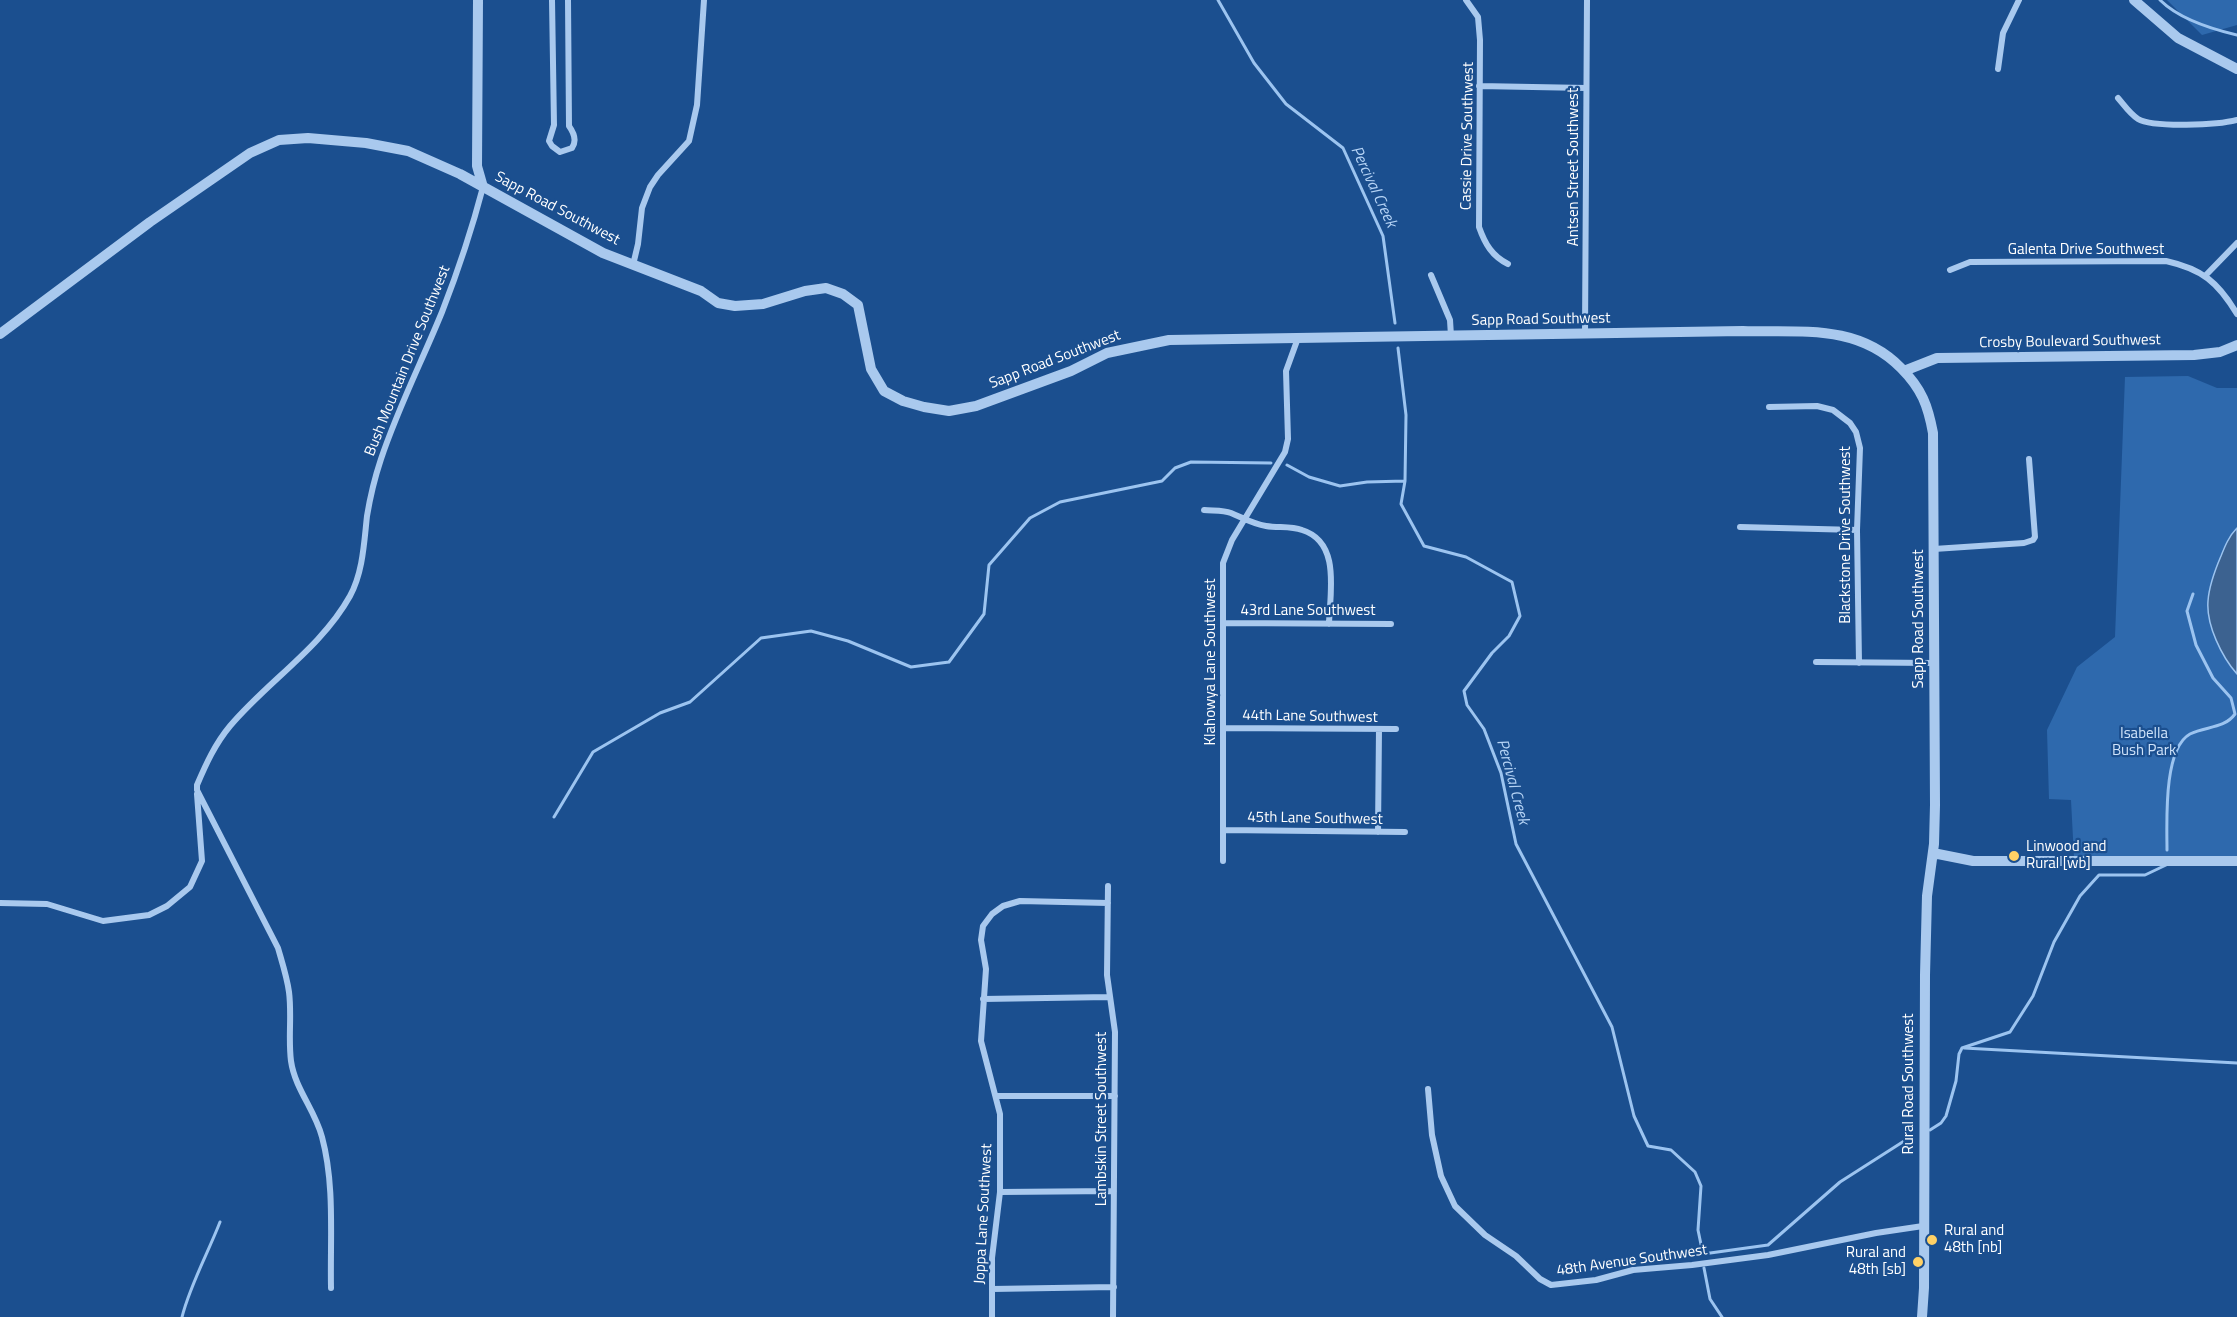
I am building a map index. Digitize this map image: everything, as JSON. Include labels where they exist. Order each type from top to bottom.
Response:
[{"type":"street","points":[[478,0],[477,166],[483,187]]},
{"type":"street","points":[[552,0],[554,124],[549,141],[560,152],[572,148],[575,140],[569,126],[568,0]]},
{"type":"street","points":[[633,264],[642,208],[650,187],[689,141],[698,105],[704,0]]},
{"type":"street","name":"Cassie Drive Southwest","points":[[1466,0],[1478,17],[1480,40],[1479,227],[1494,255],[1508,264]]},
{"type":"street","name":"Antsen Street Southwest","points":[[1585,333],[1587,0]]},
{"type":"street","points":[[1998,69],[2003,33],[2019,0]]},
{"type":"street","points":[[2134,0],[2178,38],[2237,69]]},
{"type":"street","points":[[1479,86],[1586,88]]},
{"type":"street","points":[[2118,98],[2139,119],[2150,123],[2213,123],[2237,120]]},
{"type":"street","name":"Sapp Road Southwest","points":[[0,334],[160,215],[250,153],[279,140],[308,138],[366,143],[408,152],[460,174],[603,253],[701,291],[718,303],[735,306],[763,304],[805,291],[826,288],[843,294],[858,305],[871,369],[884,391],[903,401],[949,411],[976,406],[1071,371],[1107,353],[1169,340],[1743,332],[1834,334],[1861,340],[1886,355],[1913,381],[1928,408],[1933,434],[1935,805],[1933,852]]},
{"type":"street","name":"Bush Mountain Drive Southwest","points":[[197,790],[209,756],[229,728],[332,624],[351,594],[359,572],[367,514],[380,462],[441,314],[472,230],[483,187]]},
{"type":"street","points":[[2206,275],[2237,243]]},
{"type":"street","name":"Galenta Drive Southwest","points":[[1950,270],[1970,262],[2166,261],[2206,275],[2224,294],[2237,314]]},
{"type":"street","points":[[1431,275],[1450,320],[1451,336]]},
{"type":"street","name":"Klahowya Lane Southwest","points":[[1223,861],[1223,563],[1232,540],[1246,521],[1287,445],[1287,371],[1298,338]]},
{"type":"street","name":"Crosby Boulevard Southwest","points":[[1904,371],[1937,358],[2194,355],[2220,352],[2237,345]]},
{"type":"street","name":"Blackstone Drive Southwest","points":[[1769,407],[1824,408],[1838,412],[1856,432],[1860,448],[1857,530],[1859,663]]},
{"type":"street","points":[[1934,549],[2024,543],[2033,540],[2035,537],[2029,459]]},
{"type":"street","points":[[1204,510],[1230,513],[1246,521],[1266,526],[1302,529],[1317,537],[1326,550],[1331,566],[1329,624]]},
{"type":"street","points":[[1740,527],[1857,530]]},
{"type":"street","name":"43rd Lane Southwest","points":[[1224,623],[1391,624]]},
{"type":"street","points":[[1816,662],[1933,663]]},
{"type":"street","name":"44th Lane Southwest","points":[[1224,728],[1396,729]]},
{"type":"street","points":[[1378,832],[1379,729]]},
{"type":"street","points":[[0,903],[47,904],[103,921],[149,915],[167,906],[190,887],[202,861],[197,790]]},
{"type":"street","points":[[197,790],[278,948],[285,971],[289,993],[291,1062],[298,1085],[321,1133],[327,1158],[330,1288]]},
{"type":"street","name":"45th Lane Southwest","points":[[1224,830],[1406,832]]},
{"type":"street","points":[[1933,852],[1973,861],[2237,861]]},
{"type":"street","name":"Rural Road Southwest","points":[[1922,1317],[1925,975],[1928,886],[1933,852]]},
{"type":"street","name":"Lambskin Street Southwest","points":[[1108,886],[1107,975],[1115,1032],[1113,1317]]},
{"type":"street","name":"Joppa Lane Southwest","points":[[992,1317],[992,1258],[1000,1192],[1000,1114],[981,1041],[986,969],[981,940],[983,926],[992,914],[1004,906],[1020,902],[1108,903]]},
{"type":"street","points":[[983,999],[1110,998]]},
{"type":"street","name":"48th Avenue Southwest","points":[[1428,1089],[1432,1135],[1441,1176],[1455,1206],[1485,1235],[1516,1256],[1540,1279],[1551,1285],[1596,1280],[1633,1270],[1768,1255],[1923,1226]]},
{"type":"street","points":[[996,1096],[1115,1096]]},
{"type":"street","points":[[1000,1192],[1114,1191]]},
{"type":"street","points":[[992,1290],[1114,1287]]},
{"type":"green space","points":[[2167,0],[2237,0],[2237,25],[2202,35]]},
{"type":"green space","name":"Isabella Bush Park","points":[[2188,376],[2217,388],[2237,388],[2237,858],[2074,857],[2071,800],[2049,799],[2047,730],[2077,667],[2115,637],[2125,377]]},
{"type":"shaded area","points":[[2237,528],[2237,674],[2226,659],[2212,630],[2208,601],[2217,567],[2228,541]]},
{"type":"waterway","name":"Percival Creek","points":[[1218,0],[1254,63],[1286,104],[1343,148],[1383,236],[1395,323]]},
{"type":"waterway","points":[[2160,0],[2186,18],[2237,35]]},
{"type":"waterway","name":"Percival Creek","points":[[1398,348],[1406,415],[1405,481],[1401,504],[1424,546],[1466,557],[1512,582],[1520,616],[1509,636],[1492,653],[1464,691],[1467,705],[1484,729],[1501,773],[1516,844],[1612,1027],[1634,1116],[1648,1146],[1671,1150],[1695,1172],[1701,1186],[1698,1230],[1703,1254],[1768,1245],[1840,1182],[1912,1136]]},
{"type":"waterway","points":[[554,817],[593,752],[660,713],[690,702],[761,638],[811,631],[848,641],[911,667],[949,662],[984,614],[989,565],[1030,518],[1060,502],[1162,481],[1175,468],[1191,462],[1271,463]]},
{"type":"waterway","points":[[1287,465],[1309,477],[1340,486],[1367,482],[1405,481]]},
{"type":"waterway","points":[[2167,850],[2168,788],[2175,755],[2181,742],[2190,734],[2220,725],[2235,714],[2231,698],[2213,678],[2196,645],[2187,611],[2193,594]]},
{"type":"waterway","points":[[1930,1130],[1941,1123],[1946,1116],[1962,1048],[2010,1032],[2033,996],[2054,942],[2080,896],[2099,875],[2145,875],[2166,865]]},
{"type":"waterway","points":[[1964,1048],[2237,1063]]},
{"type":"waterway","points":[[182,1317],[194,1281],[220,1222]]},
{"type":"waterway","name":"Percival Creek","points":[[1704,1268],[1710,1299],[1722,1317]]},
{"type":"place","name":"Linwood and Rural [wb]","points":[[2014,856]]},
{"type":"place","name":"Rural and 48th [nb]","points":[[1932,1240]]},
{"type":"place","name":"Rural and 48th [sb]","points":[[1918,1262]]}]
